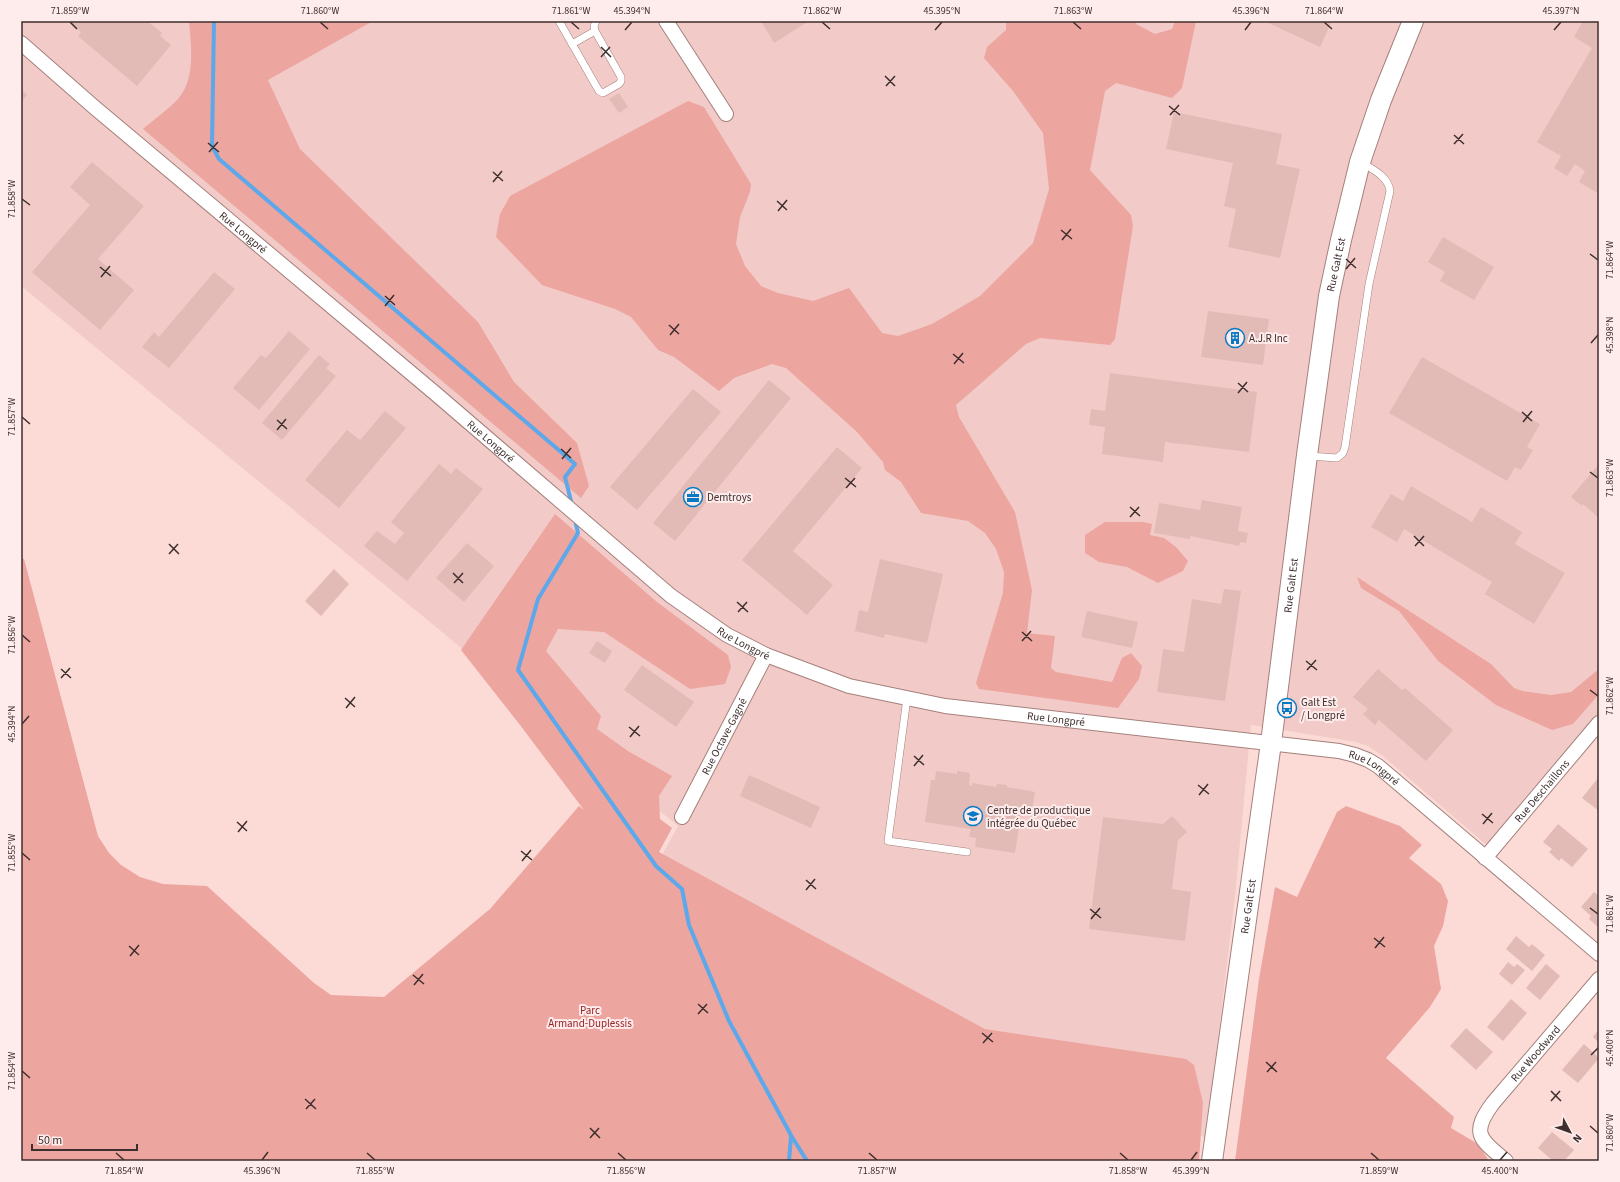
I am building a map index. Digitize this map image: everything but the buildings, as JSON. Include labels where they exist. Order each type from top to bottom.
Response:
[{"type":"street","points":[[666,21],[726,114]]},
{"type":"street","name":"Rue Galt Est","points":[[1212,1161],[1271,743],[1307,455],[1329,296],[1360,162],[1381,100],[1413,21]]},
{"type":"street","name":"Rue Longpré","points":[[21,43],[94,107],[436,394],[671,596],[727,635],[766,655],[849,686],[945,706],[1339,751],[1368,760],[1389,775],[1599,954]]},
{"type":"street","name":"Rue Octave-Gagné","points":[[682,816],[766,655]]},
{"type":"street","name":"Rue Deschaillons","points":[[1485,858],[1599,723]]},
{"type":"street","name":"Rue Woodward","points":[[1506,1161],[1492,1149],[1483,1138],[1480,1131],[1480,1123],[1493,1103],[1599,979]]},
{"type":"lane","points":[[559,21],[603,94],[619,84],[621,77],[595,31],[594,26],[596,21]]},
{"type":"lane","points":[[572,44],[595,31]]},
{"type":"lane","points":[[1307,455],[1337,458],[1343,453],[1345,448],[1369,284],[1390,191],[1386,180],[1378,172],[1360,162]]},
{"type":"lane","points":[[907,698],[888,841],[967,852]]},
{"type":"shaded area","points":[[21,21],[1599,21],[1599,716],[1490,848],[1383,756],[1368,746],[1356,742],[1251,725],[1235,897],[1206,1138],[656,866],[678,826],[21,286]]},
{"type":"green space","points":[[189,21],[373,21],[268,80],[300,149],[478,322],[514,382],[577,443],[589,486],[581,498],[143,129],[166,111],[184,91],[188,81],[191,62]]},
{"type":"green space","points":[[1006,21],[1136,21],[1136,24],[1155,34],[1172,29],[1175,21],[1196,21],[1182,88],[1172,98],[1116,83],[1105,91],[1090,170],[1131,215],[1133,226],[1115,339],[1110,345],[1040,338],[1026,344],[956,405],[959,417],[1015,512],[1032,590],[1027,633],[1055,636],[1051,668],[1056,672],[1112,682],[1122,658],[1131,653],[1142,666],[1139,679],[1118,708],[979,689],[976,683],[1003,593],[1004,572],[996,549],[985,533],[968,521],[921,513],[901,482],[885,470],[883,462],[857,432],[786,368],[772,364],[734,378],[719,391],[674,357],[658,350],[631,317],[615,309],[542,285],[496,237],[500,214],[510,196],[688,101],[704,107],[751,184],[750,192],[740,217],[736,244],[745,266],[761,286],[778,293],[813,301],[849,288],[882,333],[898,336],[932,324],[980,296],[1033,243],[1049,189],[1043,133],[1013,91],[984,58],[987,47],[1006,30]]},
{"type":"green space","name":"Parc Armand-Duplessis","points":[[555,514],[657,602],[728,655],[731,667],[725,684],[690,689],[604,632],[558,629],[546,651],[601,716],[597,729],[628,751],[672,776],[659,796],[660,819],[672,828],[659,852],[985,1029],[1186,1059],[1194,1065],[1203,1103],[1199,1161],[21,1161],[21,558],[24,559],[98,836],[109,853],[121,865],[140,877],[163,884],[207,886],[314,983],[331,995],[384,997],[490,909],[579,806],[584,810],[461,650]]},
{"type":"green space","points":[[1105,522],[1143,522],[1152,524],[1150,535],[1164,538],[1176,547],[1188,561],[1183,571],[1158,583],[1127,567],[1099,562],[1085,553],[1085,535]]},
{"type":"green space","points":[[1357,577],[1491,664],[1514,688],[1523,691],[1551,695],[1571,692],[1599,669],[1599,694],[1573,724],[1552,730],[1496,705],[1438,661],[1399,611],[1361,588]]},
{"type":"green space","points":[[1346,806],[1400,826],[1422,845],[1409,858],[1441,884],[1448,901],[1443,926],[1434,946],[1441,989],[1430,1007],[1386,1058],[1454,1117],[1451,1128],[1478,1144],[1489,1161],[1235,1161],[1259,979],[1275,887],[1297,897],[1337,812]]},
{"type":"waterway","points":[[214,21],[212,146],[219,159],[575,464],[565,477],[572,505]]},
{"type":"waterway","points":[[575,520],[578,533],[538,599],[518,670],[656,866],[682,889],[689,925],[729,1021],[792,1137],[807,1161]]},
{"type":"waterway","points":[[789,1161],[791,1137]]},
{"type":"place","name":"A.J.R Inc","points":[[1235,338]]},
{"type":"place","name":"Demtroys","points":[[693,497]]},
{"type":"place","name":"Galt Est / Longpré","points":[[1287,708]]},
{"type":"place","name":"Centre de productique intégrée du Québec","points":[[973,816]]}]
